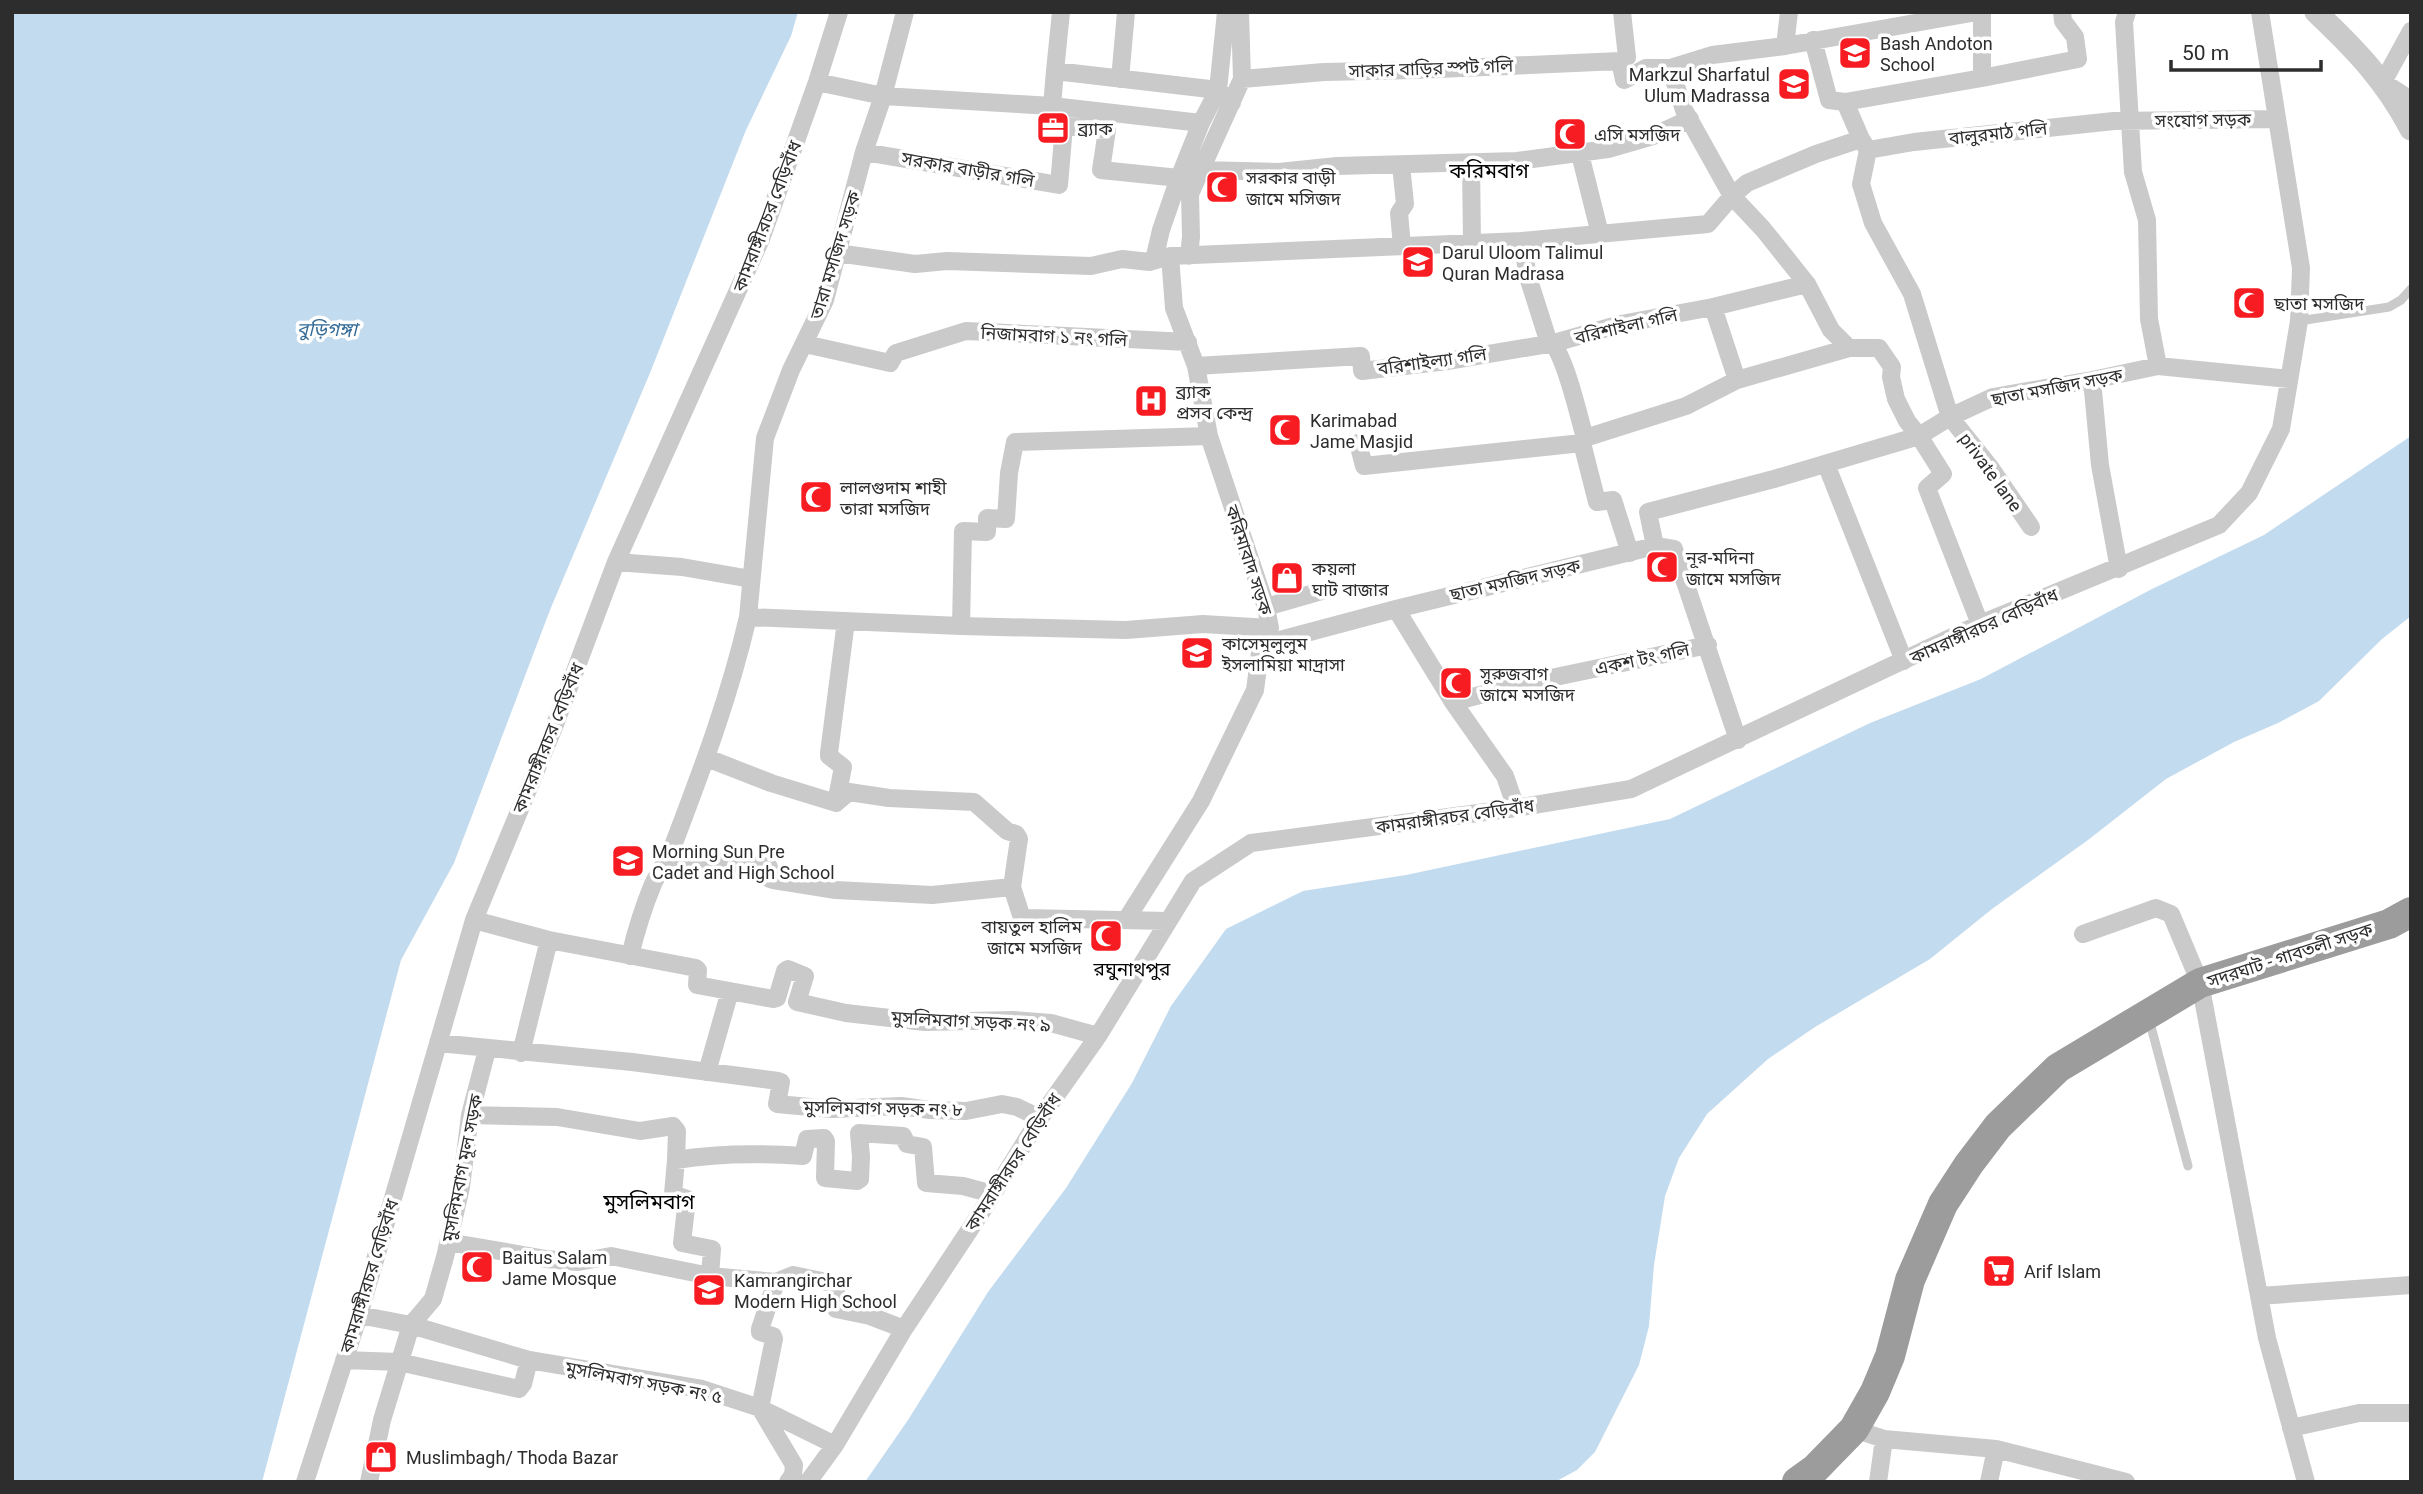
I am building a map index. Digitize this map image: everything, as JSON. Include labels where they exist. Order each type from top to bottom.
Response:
[{"type":"highway","name":"সদরঘাট - গাবতলী সড়ক","points":[[1797,1482],[1815,1469],[1854,1429],[1875,1392],[1890,1356],[1916,1267],[1943,1204],[1998,1126],[2058,1069],[2200,984],[2389,923],[2411,912]]},
{"type":"street","name":"কামরাঙ্গীরচর বেড়িবাঁধ","points":[[305,1482],[359,1315],[474,920],[554,727],[616,562],[761,239],[839,12]]},
{"type":"street","name":"তারা মসজিদ সড়ক","points":[[631,956],[638,922],[654,881],[669,856],[707,758],[735,674],[748,617],[765,438],[791,370],[825,300],[905,12]]},
{"type":"street","points":[[1052,106],[1061,12]]},
{"type":"street","points":[[1120,79],[1126,12]]},
{"type":"street","points":[[1162,258],[1161,230],[1201,123],[1218,90],[1226,12]]},
{"type":"street","points":[[1189,256],[1190,194],[1242,79],[1240,12]]},
{"type":"street","points":[[1622,12],[1628,57],[1620,61],[1623,80],[1646,68],[1670,68],[1712,55],[1785,46],[1980,12],[1982,78]]},
{"type":"street","points":[[1785,46],[1789,12]]},
{"type":"street","points":[[1814,40],[1829,100],[1845,102],[2078,59],[2074,37],[2063,22],[2062,12]]},
{"type":"street","points":[[2127,12],[2124,22],[2133,172],[2147,220],[2149,319],[2158,366]]},
{"type":"street","points":[[2260,12],[2301,268],[2299,321],[2289,379]]},
{"type":"street","points":[[2316,12],[2360,54],[2384,82],[2411,130]]},
{"type":"street","points":[[2384,82],[2411,30]]},
{"type":"street","name":"সাকার বাড়ির স্পট গলি","points":[[1242,79],[1324,72],[1415,71],[1620,61]]},
{"type":"street","points":[[1670,68],[1684,110],[1732,196],[1763,229],[1807,284],[1831,330],[1849,348]]},
{"type":"street","points":[[1055,71],[1218,90],[1232,103]]},
{"type":"street","points":[[817,82],[883,96],[1052,106],[1201,123]]},
{"type":"street","points":[[2384,82],[2411,100]]},
{"type":"street","points":[[1845,102],[1865,144],[1861,184],[1873,223],[1912,294],[1950,417]]},
{"type":"street","points":[[1202,170],[1279,172],[1337,166],[1517,161],[1608,149],[1653,136],[1690,119]]},
{"type":"street","name":"সংযোগ সড়ক","points":[[2129,122],[2277,119]]},
{"type":"street","name":"বালুরমাঠ গলি","points":[[837,253],[915,264],[947,261],[1091,266],[1122,259],[1522,241],[1708,224],[1747,183],[1816,154],[1865,144],[2114,121],[2129,122]]},
{"type":"street","name":"সরকার বাড়ীর গলি","points":[[864,152],[1059,185],[1064,126],[1107,130],[1101,170],[1179,178]]},
{"type":"street","points":[[1580,154],[1600,234]]},
{"type":"street","points":[[1471,163],[1472,243]]},
{"type":"street","points":[[1401,165],[1405,204],[1399,213],[1402,246]]},
{"type":"street","points":[[1522,241],[1528,278],[1548,340],[1554,343]]},
{"type":"street","name":"করিমাবাদ সড়ক","points":[[1126,920],[1201,801],[1255,690],[1261,645],[1270,628],[1266,607],[1209,436],[1196,366],[1174,308],[1162,258]]},
{"type":"street","name":"বরিশাইলা গলি","points":[[1630,553],[1613,500],[1597,502],[1565,370],[1554,343],[1621,324],[1713,307],[1807,284]]},
{"type":"street","points":[[1713,307],[1737,380]]},
{"type":"street","name":"নিজামবাগ ১ নং গলি","points":[[805,344],[890,363],[896,353],[966,331],[1188,342]]},
{"type":"street","name":"বরিশাইল্যা গলি","points":[[1196,366],[1361,356],[1362,371],[1447,361],[1554,343]]},
{"type":"street","points":[[1358,443],[1364,466],[1584,441],[1686,406],[1737,380],[1849,348],[1879,348],[1892,367],[1891,377],[1896,399],[1907,421],[1920,436],[1943,474],[1927,488],[1980,624]]},
{"type":"street","name":"ছাতা মসজিদ সড়ক","points":[[1261,645],[1656,546],[1648,512],[1920,436],[1950,417],[1993,397],[2158,366],[2289,379]]},
{"type":"street","name":"কামরাঙ্গীরচর বেড়িবাঁধ","points":[[808,1482],[835,1445],[904,1329],[1040,1118],[1098,1036],[1193,881],[1251,843],[1516,808],[1631,789],[1980,624],[2119,569],[2219,525],[2249,493],[2281,429],[2289,379]]},
{"type":"street","points":[[2092,380],[2100,465],[2119,569]]},
{"type":"street","name":"private lane","points":[[1950,417],[1990,467],[2031,527]]},
{"type":"street","points":[[961,626],[963,531],[987,532],[988,518],[1006,519],[1009,473],[1015,442],[1209,436]]},
{"type":"street","points":[[1826,464],[1904,660]]},
{"type":"street","points":[[1656,546],[1674,549],[1738,740]]},
{"type":"street","points":[[616,562],[682,566],[751,579]]},
{"type":"street","points":[[1266,607],[1332,588]]},
{"type":"street","points":[[1396,609],[1453,702],[1505,776],[1516,808]]},
{"type":"street","points":[[748,617],[1126,630],[1203,624],[1270,628]]},
{"type":"street","points":[[836,803],[843,767],[829,753],[846,621]]},
{"type":"street","name":"একশ টং গলি","points":[[1453,702],[1522,684],[1708,645]]},
{"type":"street","points":[[707,758],[771,783],[836,803]]},
{"type":"street","points":[[836,803],[849,792],[889,798],[974,802],[1007,831],[1016,834],[1018,839],[1012,887],[1021,915],[1025,918],[1167,921]]},
{"type":"street","points":[[669,856],[769,867],[770,879],[836,890],[932,895],[1012,887]]},
{"type":"street","points":[[2083,934],[2156,908],[2163,909],[2171,914],[2200,984],[2267,1338],[2306,1482]]},
{"type":"street","points":[[474,920],[549,940],[631,956]]},
{"type":"street","points":[[520,1053],[549,940]]},
{"type":"street","name":"মুসলিমবাগ সড়ক নং ৯","points":[[631,956],[697,969],[697,985],[775,999],[788,968],[805,974],[797,999],[799,1003],[846,1013],[925,1022],[1014,1020],[1051,1023],[1098,1036]]},
{"type":"street","points":[[707,1072],[730,991]]},
{"type":"street","name":"মুসলিমবাগ সড়ক নং ৮","points":[[438,1043],[632,1062],[781,1082],[777,1104],[832,1110],[901,1106],[966,1111],[1002,1104],[1017,1107],[1040,1118]]},
{"type":"street","name":"মুসলিমবাগ মূল সড়ক","points":[[375,1481],[382,1420],[399,1362],[411,1325],[433,1298],[448,1242],[461,1187],[470,1115],[488,1049]]},
{"type":"street","points":[[470,1115],[557,1117],[640,1131],[673,1126],[677,1131],[673,1194],[687,1199],[682,1243],[712,1249],[710,1276]]},
{"type":"street","points":[[676,1160],[759,1153],[803,1156],[807,1139],[824,1138],[825,1178],[857,1181],[860,1179],[861,1157],[859,1133],[903,1136],[906,1144],[923,1147],[926,1183],[962,1186],[993,1194]]},
{"type":"street","points":[[448,1242],[578,1262],[611,1256],[710,1276],[776,1282],[793,1275],[836,1284],[836,1309],[870,1316],[904,1329]]},
{"type":"street","points":[[776,1282],[760,1329],[760,1332],[773,1336],[774,1339],[760,1408],[794,1465],[793,1475],[788,1482]]},
{"type":"street","points":[[2259,1296],[2411,1285]]},
{"type":"street","name":"মুসলিমবাগ সড়ক নং ৫","points":[[359,1315],[411,1325],[528,1360],[702,1390],[760,1408],[835,1445]]},
{"type":"street","points":[[344,1360],[399,1362],[519,1389],[523,1384],[528,1360]]},
{"type":"street","points":[[2291,1428],[2359,1413],[2411,1413]]},
{"type":"street","points":[[1854,1429],[1884,1439],[1996,1449],[2072,1475],[2126,1482]]},
{"type":"street","points":[[1878,1482],[1884,1439]]},
{"type":"street","points":[[1989,1482],[1996,1449]]},
{"type":"lane","points":[[2299,321],[2389,307],[2401,300],[2411,289]]},
{"type":"lane","points":[[2148,1013],[2188,1166]]},
{"type":"water","name":"বুড়িগঙ্গা","points":[[12,12],[798,12],[791,36],[746,130],[650,373],[550,610],[454,863],[401,960],[262,1482],[12,1482]]},
{"type":"water","points":[[2411,436],[2411,616],[2382,639],[2319,701],[2166,779],[2088,840],[1992,909],[1930,959],[1815,1027],[1768,1059],[1707,1114],[1679,1158],[1665,1196],[1654,1265],[1649,1326],[1639,1365],[1595,1452],[1577,1470],[1555,1482],[865,1482],[908,1420],[988,1292],[1066,1188],[1132,1083],[1171,1006],[1226,929],[1303,891],[1406,875],[1670,819],[1870,723],[1981,679],[2152,589],[2264,535]]},
{"type":"place","name":"Bash Andoton School","points":[[1855,53]]},
{"type":"place","name":"Markzul Sharfatul Ulum Madrassa","points":[[1794,84]]},
{"type":"place","name":"ব্র্যাক","points":[[1053,128]]},
{"type":"place","name":"এসি মসজিদ","points":[[1570,134]]},
{"type":"place","name":"সরকার বাড়ী জামে মসিজদ","points":[[1222,187]]},
{"type":"place","name":"Darul Uloom Talimul Quran Madrasa","points":[[1418,262]]},
{"type":"place","name":"ছাতা মসজিদ","points":[[2249,303]]},
{"type":"place","name":"ব্র্যাক প্রসব কেন্দ্র","points":[[1151,401]]},
{"type":"place","name":"Karimabad Jame Masjid","points":[[1285,430]]},
{"type":"place","name":"লালগুদাম শাহী তারা মসজিদ","points":[[816,497]]},
{"type":"place","name":"নূর-মদিনা জামে মসজিদ","points":[[1662,567]]},
{"type":"place","name":"কয়লা ঘাট বাজার","points":[[1287,578]]},
{"type":"place","name":"কাসেমুলুলুম ইসলামিয়া মাদ্রাসা","points":[[1197,653]]},
{"type":"place","name":"সুরুজবাগ জামে মসজিদ","points":[[1456,683]]},
{"type":"place","name":"Morning Sun Pre Cadet and High School","points":[[628,861]]},
{"type":"place","name":"বায়তুল হালিম জামে মসজিদ","points":[[1106,936]]},
{"type":"place","name":"Baitus Salam Jame Mosque","points":[[477,1267]]},
{"type":"place","name":"Arif Islam","points":[[1999,1271]]},
{"type":"place","name":"Kamrangirchar Modern High School","points":[[709,1290]]},
{"type":"place","name":"Muslimbagh/ Thoda Bazar","points":[[381,1457]]},
{"type":"district","name":"করিমবাগ","points":[[1489,171]]},
{"type":"district","name":"রঘুনাথপুর","points":[[1132,969]]},
{"type":"district","name":"মুসলিমবাগ","points":[[649,1202]]}]
